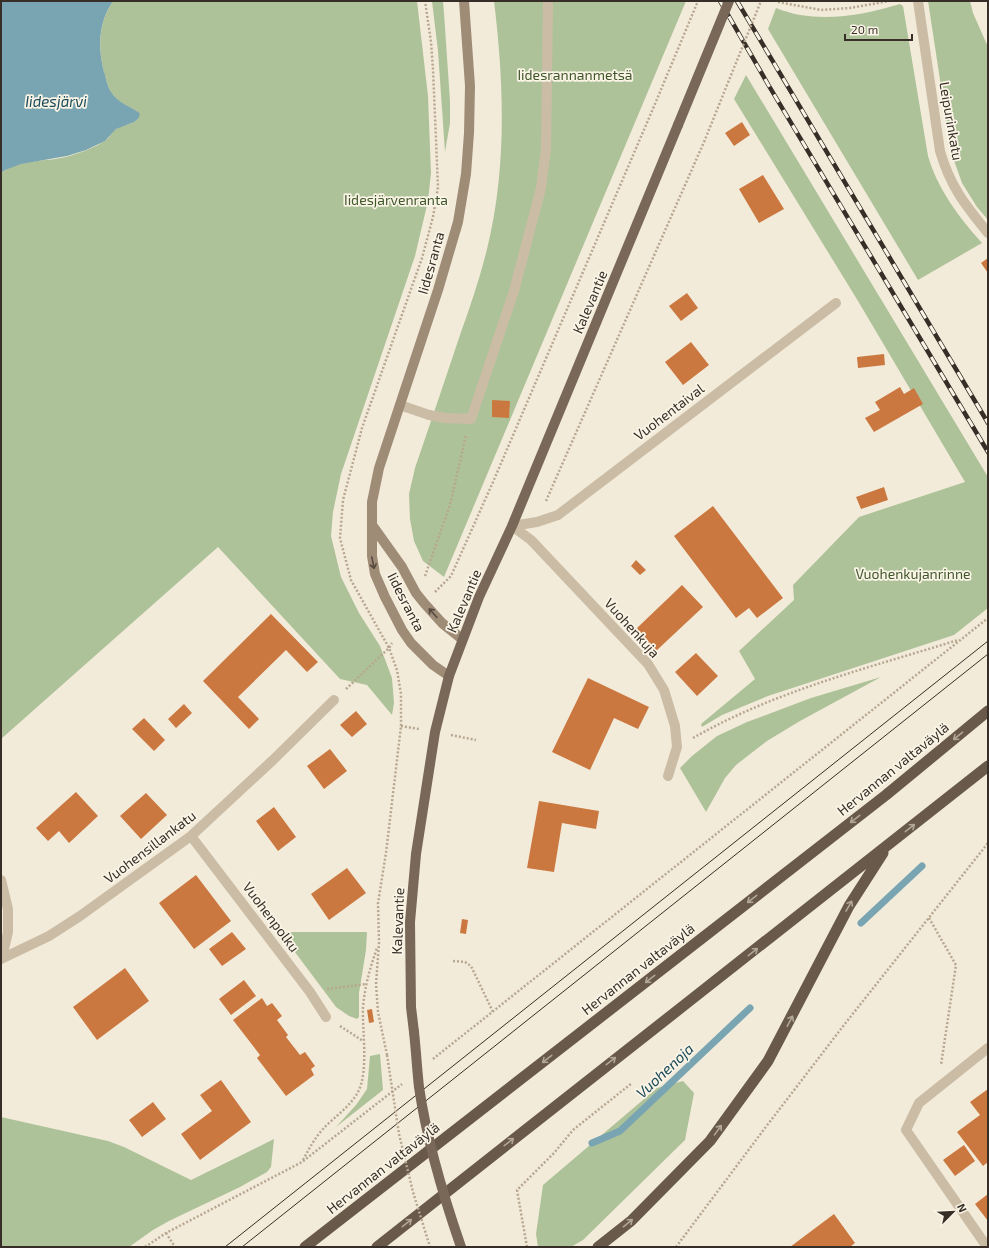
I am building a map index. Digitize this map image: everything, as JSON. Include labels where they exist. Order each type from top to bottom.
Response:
[{"type":"highway","name":"Hervannan valtaväylä","points":[[305,1247],[873,805],[988,711]]},
{"type":"highway","points":[[376,1247],[988,766]]},
{"type":"highway","points":[[598,1247],[631,1221],[710,1141],[768,1062],[849,906],[888,846]]},
{"type":"main road","name":"Iidesranta","points":[[449,676],[433,665],[411,643],[402,630],[385,598],[375,574],[372,556],[372,502],[379,468],[438,290],[458,222],[466,174],[469,133],[470,86],[464,1]]},
{"type":"main road","name":"Kalevantie","points":[[461,1247],[445,1201],[430,1142],[419,1088],[411,1007],[410,922],[416,854],[435,732],[449,676],[479,597],[512,526],[729,1]]},
{"type":"main road","name":"Iidesranta","points":[[372,525],[402,567],[416,593],[442,623],[462,640]]},
{"type":"street","points":[[400,405],[429,415],[445,418],[471,419],[514,291],[541,188],[546,149],[548,1]]},
{"type":"street","name":"Leipurinkatu","points":[[918,1],[940,151],[946,170],[956,190],[988,233]]},
{"type":"street","name":"Vuohentaival","points":[[512,526],[538,522],[558,515],[836,303]]},
{"type":"street","name":"Vuohenkuja","points":[[512,526],[531,540],[648,664],[664,690],[675,726],[677,746],[668,776]]},
{"type":"street","name":"Vuohensillankatu","points":[[1,958],[49,936],[80,916],[192,836],[334,700]]},
{"type":"street","name":"Vuohenpolku","points":[[192,836],[310,992],[326,1017]]},
{"type":"street","points":[[1,880],[8,909],[8,932],[1,958]]},
{"type":"street","points":[[987,1247],[906,1130],[919,1102],[988,1048]]},
{"type":"path","points":[[425,1],[432,62],[438,187],[433,217],[422,258],[360,435],[343,500],[340,538],[351,580],[389,648],[397,670],[401,694],[401,726],[386,853],[378,903],[376,984],[378,1012],[387,1055],[399,1134],[413,1192],[430,1247]]},
{"type":"path","points":[[424,603],[451,576],[493,482],[698,1]]},
{"type":"path","points":[[538,522],[608,359],[657,252],[704,142],[761,1]]},
{"type":"path","points":[[778,2],[821,10],[850,8],[889,1]]},
{"type":"path","points":[[422,583],[450,505],[471,419]]},
{"type":"path","points":[[433,1059],[988,618]]},
{"type":"path","points":[[334,700],[389,648],[402,630]]},
{"type":"path","points":[[677,746],[735,715],[768,701],[830,679],[960,640]]},
{"type":"path","points":[[676,1247],[764,1128],[988,842]]},
{"type":"path","points":[[929,918],[956,965],[937,1089]]},
{"type":"path","points":[[302,1162],[311,1144],[323,1128],[344,1110],[358,1092],[362,1081],[364,1065],[363,1041],[366,984],[378,943]]},
{"type":"path","points":[[453,961],[465,962],[471,966],[493,1012]]},
{"type":"path","points":[[310,992],[366,984]]},
{"type":"path","points":[[326,1017],[363,1041]]},
{"type":"path","points":[[145,1247],[166,1233],[302,1162],[402,1083]]},
{"type":"path","points":[[527,1247],[517,1190],[554,1153],[572,1130],[632,1083]]},
{"type":"path","points":[[166,1233],[176,1247]]},
{"type":"green space","name":"Iidesjärvenranta","points":[[113,1],[417,1],[428,96],[431,173],[428,201],[415,256],[341,474],[333,512],[331,536],[341,577],[359,613],[380,646],[392,678],[394,703],[392,715],[367,685],[340,679],[218,547],[1,739],[1,173],[16,165],[58,159],[87,150],[106,140],[119,127],[138,119],[137,111],[122,103],[112,95],[102,64],[100,45],[102,27],[104,18]]},
{"type":"green space","points":[[432,1],[443,1],[450,101],[450,123],[445,152],[438,51]]},
{"type":"green space","name":"Iidesrannanmetsä","points":[[494,1],[686,1],[444,577],[423,561],[414,541],[410,519],[409,494],[415,468],[478,282],[487,249],[493,218],[501,157],[502,125],[500,63]]},
{"type":"green space","points":[[928,1],[970,1],[973,13],[988,47],[988,220],[977,207],[962,183],[951,152]]},
{"type":"green space","points":[[900,4],[903,6],[928,156],[932,168],[943,192],[965,223],[982,243],[918,280],[768,29],[776,8],[806,16],[822,17],[854,15]]},
{"type":"green space","name":"Vuohenkujanrinne","points":[[746,75],[988,477],[988,608],[954,635],[768,696],[722,715],[702,727],[701,724],[755,679],[739,651],[794,600],[793,585],[859,517],[965,482],[858,301],[734,99]]},
{"type":"green space","points":[[881,677],[800,721],[767,741],[736,765],[725,778],[706,812],[680,768],[692,756],[717,736],[747,722],[811,698]]},
{"type":"green space","points":[[280,932],[367,932],[366,950],[359,993],[359,1017],[357,1019],[349,1016],[336,1007]]},
{"type":"green space","points":[[380,1054],[383,1090],[336,1127],[356,1105],[367,1089],[370,1056]]},
{"type":"green space","points":[[683,1081],[694,1093],[685,1140],[583,1240],[571,1247],[538,1247],[536,1234],[543,1185],[657,1088]]},
{"type":"green space","points":[[1,1117],[108,1141],[124,1147],[191,1180],[274,1139],[271,1167],[267,1172],[240,1187],[153,1230],[129,1247],[1,1247]]},
{"type":"water","name":"Iidesjärvi","points":[[1,1],[113,1],[104,18],[102,27],[100,44],[102,63],[108,87],[112,94],[120,102],[138,112],[140,114],[138,119],[116,129],[105,141],[86,150],[67,156],[21,164],[1,173]]},
{"type":"building","points":[[742,122],[750,135],[734,146],[725,133]]},
{"type":"building","points":[[763,175],[784,209],[759,223],[739,189]]},
{"type":"building","points":[[988,258],[988,273],[981,263]]},
{"type":"building","points":[[687,293],[698,308],[681,321],[669,306]]},
{"type":"building","points":[[691,342],[709,365],[683,385],[665,362]]},
{"type":"building","points":[[884,354],[885,365],[858,368],[857,357]]},
{"type":"building","points":[[900,387],[904,394],[914,388],[923,404],[874,432],[865,418],[880,410],[875,402]]},
{"type":"building","points":[[492,400],[510,401],[509,418],[492,417]]},
{"type":"building","points":[[884,487],[888,500],[861,509],[856,497]]},
{"type":"building","points":[[713,506],[783,598],[757,618],[749,608],[736,618],[674,536]]},
{"type":"building","points":[[636,560],[646,570],[640,575],[631,566]]},
{"type":"building","points":[[682,585],[703,607],[656,651],[636,629]]},
{"type":"building","points":[[271,614],[318,662],[307,672],[286,650],[238,697],[259,719],[249,729],[203,681]]},
{"type":"building","points":[[696,653],[718,676],[697,696],[675,672]]},
{"type":"building","points":[[588,678],[649,707],[638,729],[614,718],[590,770],[552,752]]},
{"type":"building","points":[[184,704],[192,713],[176,728],[168,719]]},
{"type":"building","points":[[356,711],[367,724],[352,737],[340,725]]},
{"type":"building","points":[[144,718],[165,740],[154,751],[132,729]]},
{"type":"building","points":[[330,749],[347,771],[324,789],[307,766]]},
{"type":"building","points":[[76,792],[98,816],[69,843],[59,831],[48,841],[36,828]]},
{"type":"building","points":[[146,793],[167,815],[141,839],[120,816]]},
{"type":"building","points":[[539,801],[599,811],[596,829],[562,823],[554,872],[527,868]]},
{"type":"building","points":[[274,807],[296,837],[278,851],[256,821]]},
{"type":"building","points":[[347,868],[366,893],[329,920],[311,894]]},
{"type":"building","points":[[196,875],[231,921],[194,949],[159,903]]},
{"type":"building","points":[[462,919],[468,920],[466,934],[460,933]]},
{"type":"building","points":[[232,932],[246,949],[222,966],[209,949]]},
{"type":"building","points":[[125,968],[149,1001],[97,1040],[73,1007]]},
{"type":"building","points":[[244,980],[256,996],[231,1015],[219,999]]},
{"type":"building","points":[[262,998],[267,1006],[272,1003],[282,1016],[277,1020],[288,1035],[286,1037],[300,1055],[305,1052],[315,1066],[311,1069],[314,1075],[286,1096],[257,1058],[260,1055],[233,1020]]},
{"type":"building","points":[[372,1009],[374,1022],[369,1023],[367,1010]]},
{"type":"building","points":[[221,1080],[251,1122],[200,1160],[181,1134],[212,1111],[200,1095]]},
{"type":"building","points":[[988,1089],[988,1162],[983,1166],[957,1132],[980,1115],[970,1102]]},
{"type":"building","points":[[153,1102],[166,1119],[142,1137],[129,1120]]},
{"type":"building","points":[[964,1145],[975,1161],[955,1176],[943,1160]]},
{"type":"building","points":[[988,1194],[988,1221],[975,1204]]},
{"type":"building","points":[[834,1214],[855,1243],[850,1247],[790,1247]]},
{"type":"waterway","name":"Vuohenoja","points":[[861,923],[922,866]]},
{"type":"waterway","name":"Vuohenoja","points":[[592,1143],[620,1131],[750,1008]]},
{"type":"tram line","points":[[225,1247],[988,641]]},
{"type":"tram line","points":[[242,1247],[988,654]]},
{"type":"railway","points":[[720,1],[769,86],[988,452]]},
{"type":"railway","points":[[737,1],[988,423]]}]
